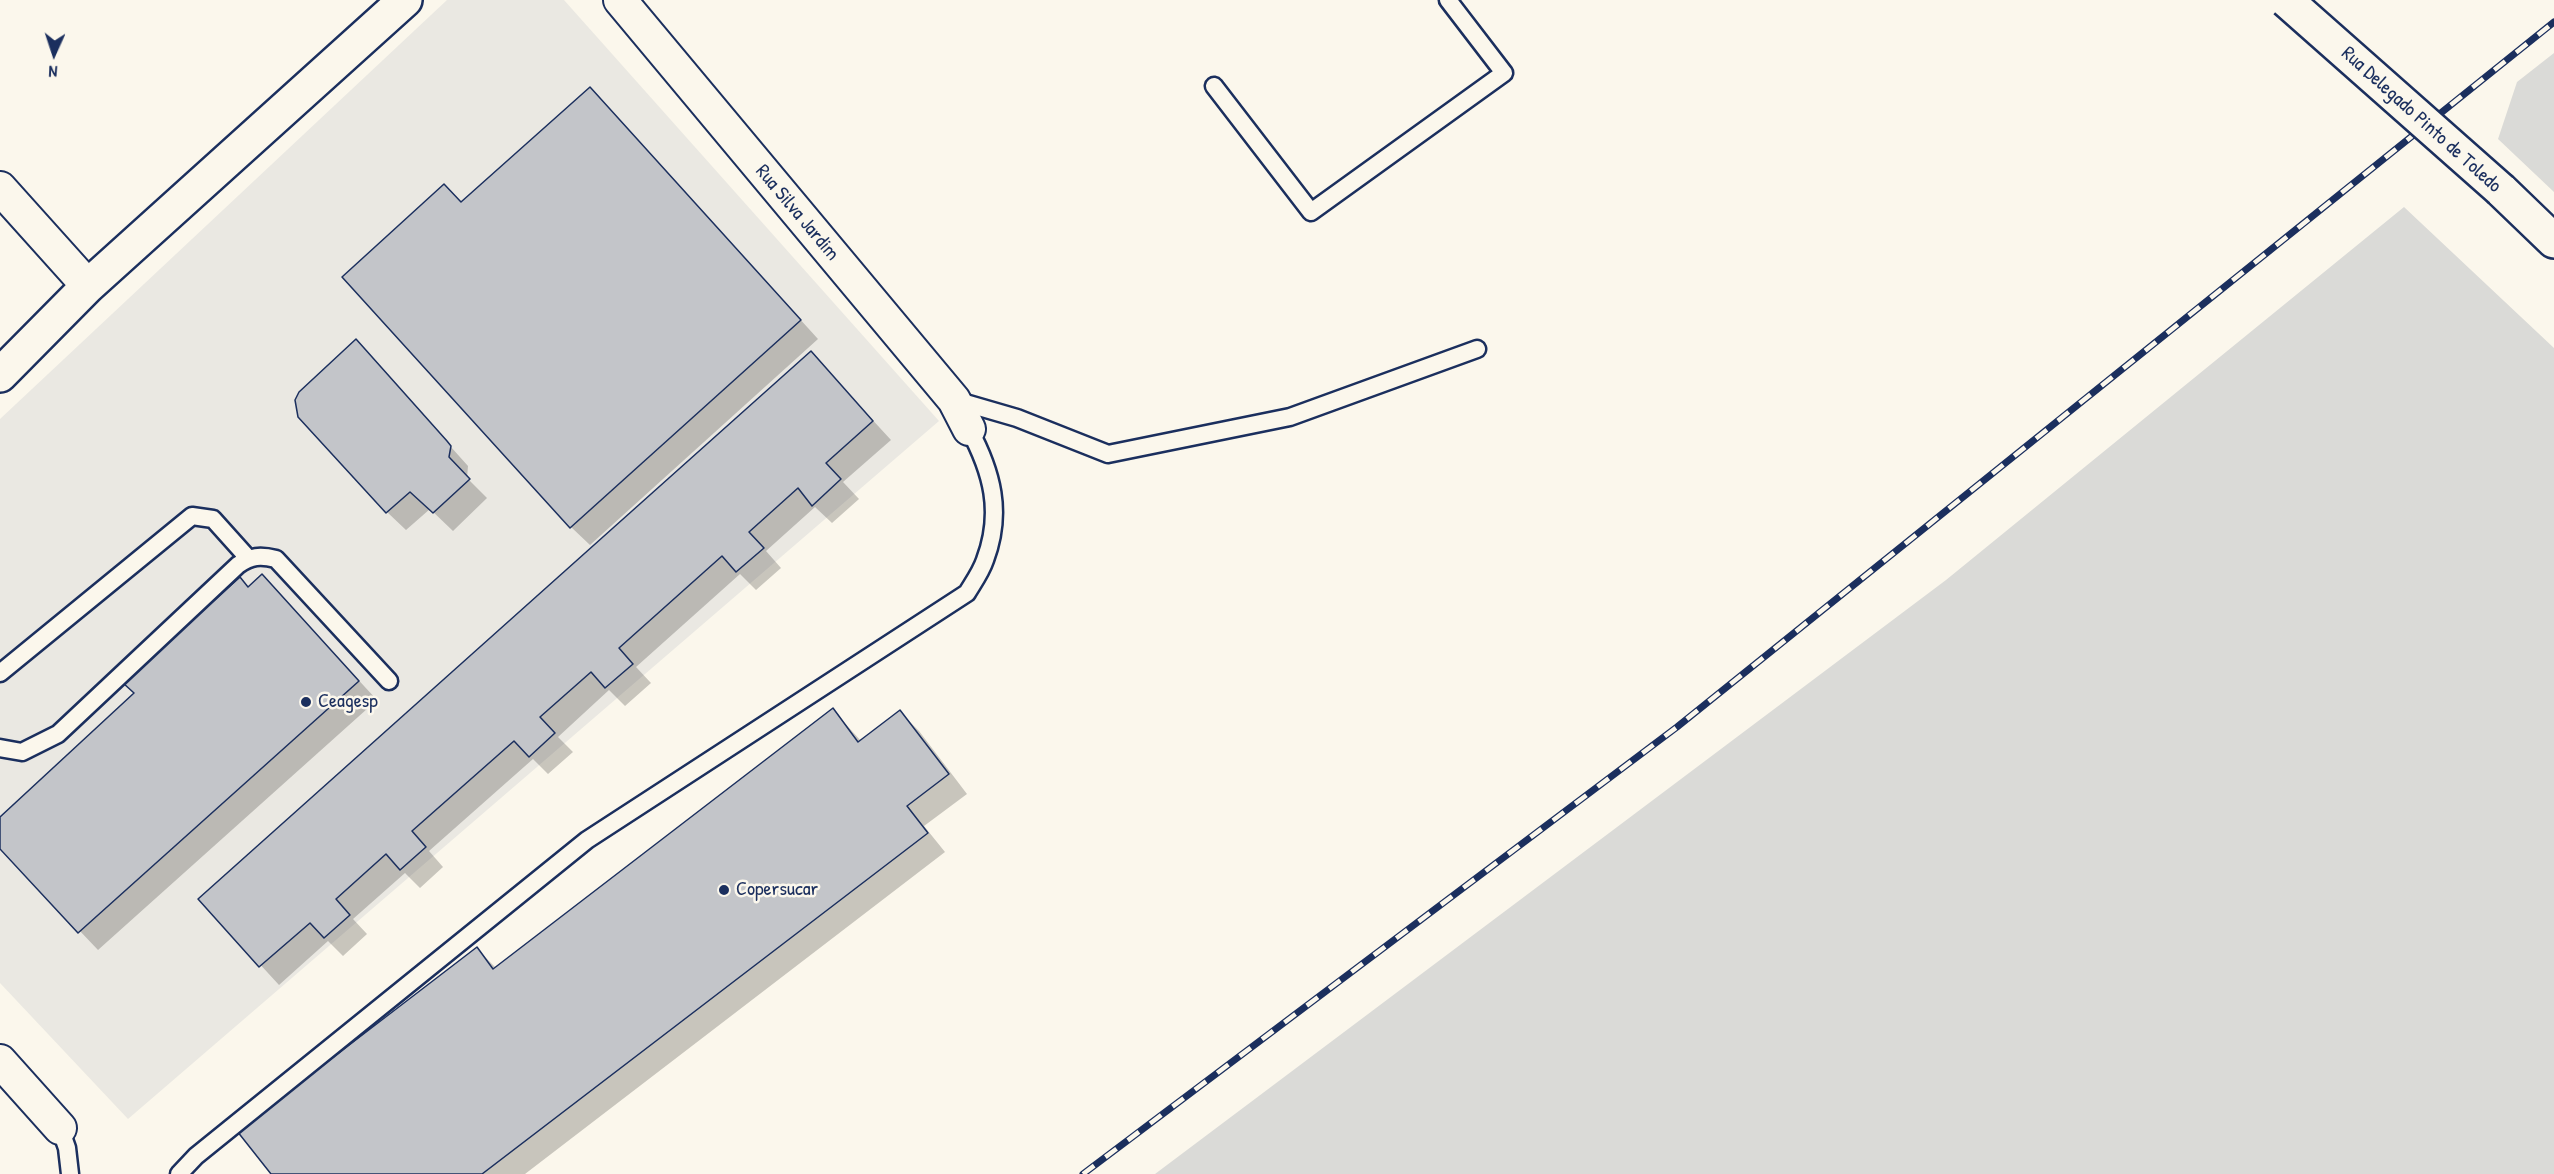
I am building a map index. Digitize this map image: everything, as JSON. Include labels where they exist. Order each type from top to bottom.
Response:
[{"type":"main road","points":[[0,375],[88,286],[405,0]]},
{"type":"main road","name":"Rua Delegado Pinto de Toledo","points":[[2286,0],[2501,190],[2554,242]]},
{"type":"street","name":"Rua Silva Jardim","points":[[620,0],[954,400],[969,429]]},
{"type":"street","points":[[0,188],[88,286]]},
{"type":"street","points":[[0,1060],[60,1128]]},
{"type":"lane","points":[[1214,86],[1311,212],[1503,73],[1448,0]]},
{"type":"lane","points":[[954,400],[1017,418],[1108,454],[1290,417],[1477,349]]},
{"type":"lane","points":[[179,1174],[206,1148],[586,840],[967,593],[985,561],[994,525],[993,488],[984,458],[969,429]]},
{"type":"lane","points":[[0,673],[192,516],[213,519],[248,558]]},
{"type":"lane","points":[[0,748],[22,752],[58,734],[248,558],[262,556],[276,559],[388,681]]},
{"type":"lane","points":[[60,1128],[67,1148],[70,1174]]},
{"type":"shaded area","name":"Ceagesp","points":[[447,0],[564,0],[939,421],[128,1119],[0,983],[0,419]]},
{"type":"shaded area","points":[[2554,53],[2554,192],[2498,139],[2517,82]]},
{"type":"shaded area","points":[[2404,207],[2554,348],[2554,1174],[1155,1174],[1946,580]]},
{"type":"building","points":[[590,87],[801,320],[570,528],[342,277],[444,184],[461,202]]},
{"type":"building","points":[[356,339],[447,441],[451,446],[449,457],[470,479],[433,513],[410,492],[386,513],[298,417],[295,400],[299,392]]},
{"type":"building","points":[[811,351],[873,421],[826,463],[841,479],[812,506],[798,488],[749,532],[764,548],[736,572],[722,556],[619,648],[633,664],[605,688],[591,672],[540,717],[555,733],[529,757],[514,741],[412,831],[426,847],[400,870],[386,854],[336,899],[350,915],[324,938],[310,923],[259,967],[198,899]]},
{"type":"building","points":[[262,574],[359,681],[78,933],[0,849],[0,817],[134,693],[123,683],[240,577],[248,587]]},
{"type":"building","name":"Copersucar","points":[[833,708],[858,742],[900,710],[949,774],[907,806],[928,833],[482,1174],[271,1174],[237,1131],[477,947],[493,969]]},
{"type":"railway","points":[[1083,1174],[1677,727],[2554,22]]},
{"type":"place","name":"Ceagesp","points":[[306,702]]},
{"type":"place","name":"Copersucar","points":[[724,890]]}]
